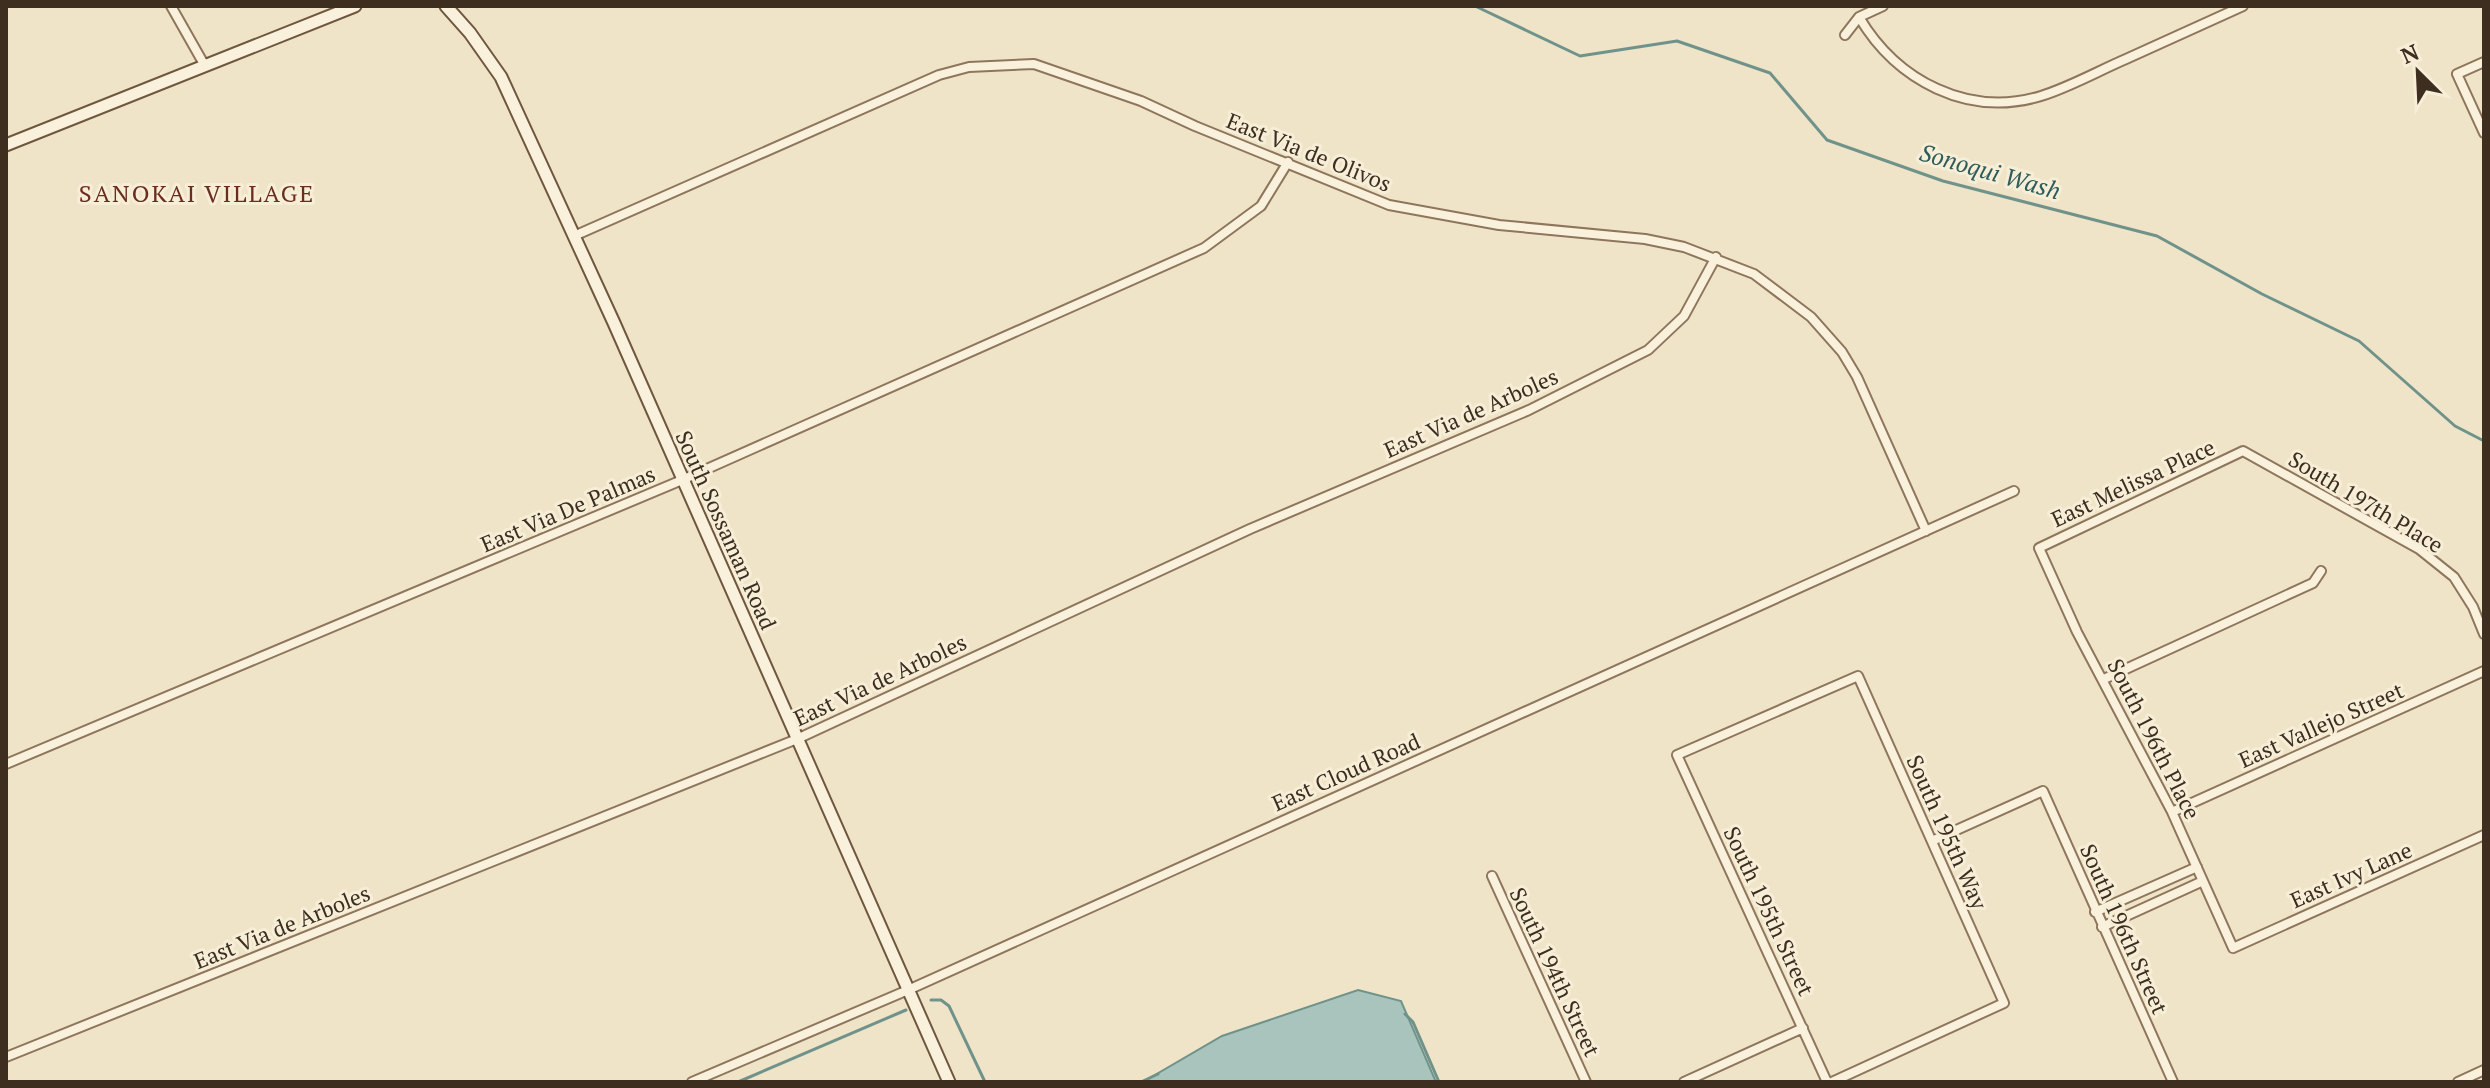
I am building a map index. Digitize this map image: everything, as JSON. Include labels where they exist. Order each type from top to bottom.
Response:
[{"type":"main road","points":[[6,145],[355,6]]},
{"type":"main road","name":"South Sossaman Road","points":[[446,6],[470,33],[501,77],[949,1082]]},
{"type":"street","points":[[171,6],[205,66]]},
{"type":"street","points":[[1845,35],[1859,17],[1883,6]]},
{"type":"street","points":[[1859,17],[1882,50],[1919,80],[1941,92],[1986,102],[2016,101],[2050,93],[2223,10],[2243,6]]},
{"type":"street","points":[[2484,62],[2457,74],[2484,133]]},
{"type":"street","name":"East Via de Olivos","points":[[574,236],[939,75],[969,67],[1034,64],[1141,101],[1389,205],[1499,225],[1645,239],[1716,257],[1754,274],[1811,317],[1842,352],[1857,377],[1926,531]]},
{"type":"street","name":"East Via De Palmas","points":[[6,764],[682,480],[1204,248],[1261,206],[1288,162]]},
{"type":"street","name":"East Via de Arboles","points":[[6,1057],[797,739],[1250,529],[1529,410],[1648,350],[1684,316],[1716,257]]},
{"type":"street","name":"East Melissa Place","points":[[2039,548],[2243,451]]},
{"type":"street","name":"South 197th Place","points":[[2243,451],[2419,549],[2454,577],[2473,607],[2484,634]]},
{"type":"street","name":"East Cloud Road","points":[[692,1082],[908,990],[2014,491]]},
{"type":"street","name":"South 196th Place","points":[[2039,548],[2077,632],[2172,812],[2233,948]]},
{"type":"street","points":[[2104,679],[2313,583],[2321,571]]},
{"type":"street","name":"East Vallejo Street","points":[[2172,812],[2484,671]]},
{"type":"street","name":"South 195th Way","points":[[1677,755],[1858,676],[2004,1003],[1830,1082]]},
{"type":"street","name":"South 195th Street","points":[[1677,755],[1830,1082]]},
{"type":"street","name":"South 196th Street","points":[[1932,841],[2043,791],[2173,1082]]},
{"type":"street","name":"East Ivy Lane","points":[[2233,948],[2484,835]]},
{"type":"street","points":[[2095,912],[2197,867]]},
{"type":"street","name":"South 194th Street","points":[[1492,876],[1586,1082]]},
{"type":"street","points":[[2167,880],[2173,895]]},
{"type":"street","points":[[2102,927],[2203,881]]},
{"type":"street","points":[[1684,1082],[1803,1028]]},
{"type":"street","points":[[2458,1082],[2484,1070]]},
{"type":"water","points":[[1358,990],[1401,1001],[1436,1082],[1143,1082],[1222,1036]]},
{"type":"waterway","name":"Sonoqui Wash","points":[[1475,6],[1580,56],[1677,41],[1770,73],[1827,140],[1943,181],[2157,236],[2262,294],[2359,341],[2455,426],[2484,441]]},
{"type":"waterway","points":[[931,1000],[941,1000],[949,1006],[985,1082]]},
{"type":"waterway","points":[[738,1082],[906,1010]]},
{"type":"waterway","points":[[1405,1014],[1413,1022],[1439,1082]]},
{"type":"waterway","points":[[1141,1082],[1158,1074]]},
{"type":"district","name":"SANOKAI VILLAGE","points":[[197,194]]}]
